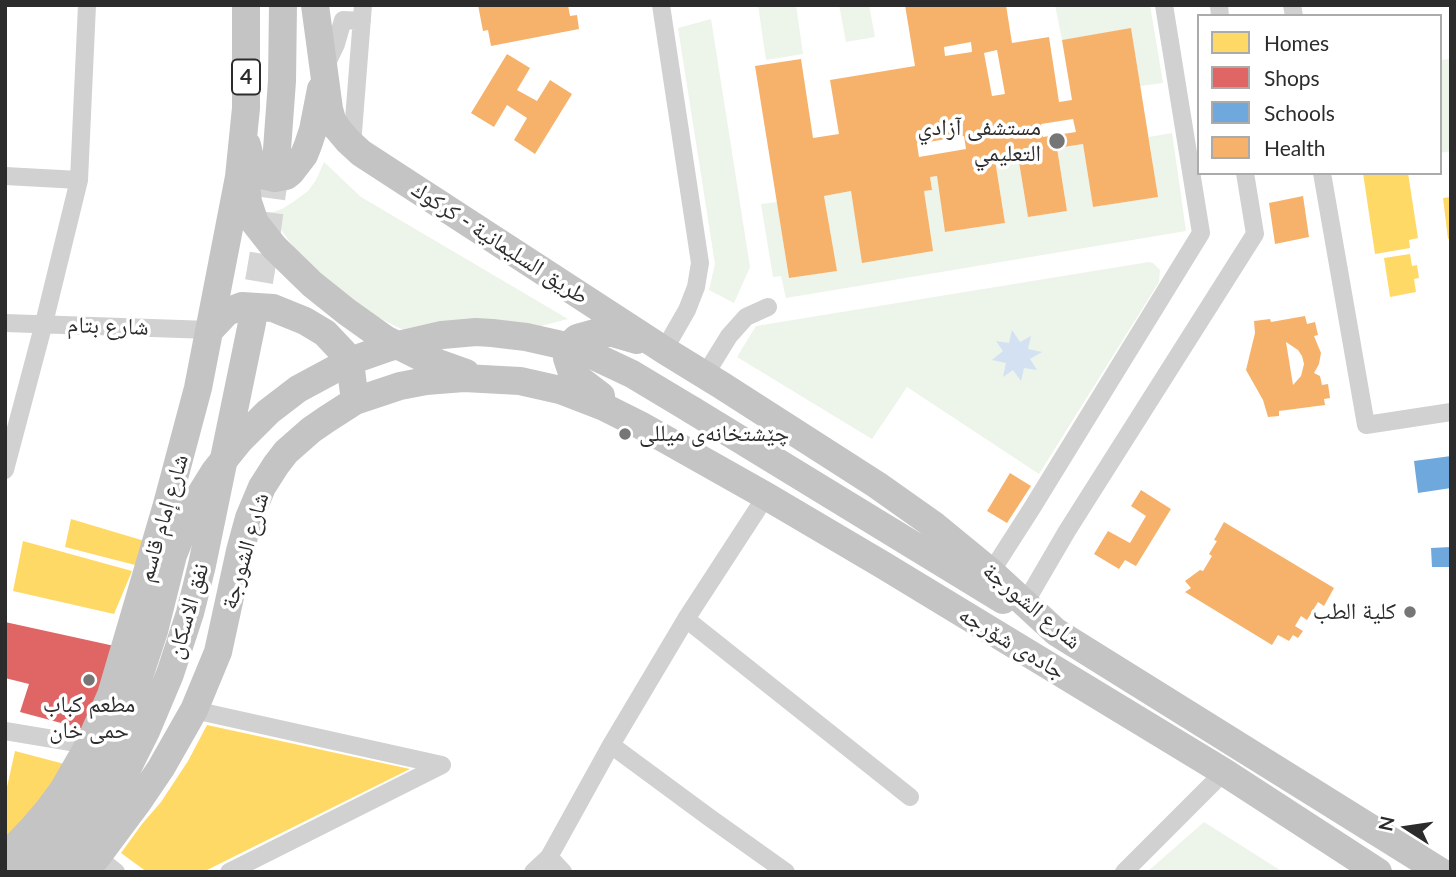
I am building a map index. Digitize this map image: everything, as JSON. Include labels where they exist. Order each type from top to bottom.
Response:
[{"type":"main road","name":"4","points":[[243,148],[246,108],[246,5]]},
{"type":"main road","points":[[276,163],[282,81],[283,5]]},
{"type":"main road","points":[[325,15],[325,67],[329,109],[344,137]]},
{"type":"main road","points":[[246,108],[247,148],[253,166],[267,177],[286,176],[299,162],[308,145],[325,67]]},
{"type":"main road","name":"طريق السليمانية - كركوك","points":[[344,137],[374,162],[665,351]]},
{"type":"main road","points":[[243,148],[250,212],[263,233],[296,270],[329,299],[385,339],[438,364],[485,378]]},
{"type":"main road","name":"شارع إمام قاسم","points":[[5,857],[63,790],[89,745],[111,695],[184,443],[211,330],[243,148]]},
{"type":"main road","points":[[211,330],[227,312],[242,306],[273,309],[305,321],[325,333],[343,352],[351,370],[355,401]]},
{"type":"main road","name":"نفق الاسكان","points":[[56,872],[86,837],[118,787],[170,674],[190,612],[209,534],[252,323]]},
{"type":"main road","points":[[18,872],[44,851],[72,819],[103,766],[132,698],[156,624],[173,555],[192,508],[211,477],[240,440],[268,412],[298,389],[350,361],[390,347],[442,335],[476,332],[526,337],[579,349],[632,374],[1056,632]]},
{"type":"main road","points":[[640,425],[576,377],[570,370],[567,358],[570,345],[583,335],[608,332],[665,351]]},
{"type":"main road","name":"شارع الشورجة","points":[[665,351],[887,492],[935,526],[991,572],[1056,632],[1441,872]]},
{"type":"main road","name":"شارع الشورجة","points":[[99,867],[194,710],[218,652],[244,535],[262,487],[286,452],[327,419],[355,401],[388,389],[450,378],[520,381],[560,390],[640,425]]},
{"type":"main road","name":"جادەی شۆرجە","points":[[640,425],[883,565],[1224,772],[1378,872]]},
{"type":"street","points":[[5,470],[79,180],[87,5]]},
{"type":"street","points":[[661,5],[700,263],[696,287],[687,310],[665,351]]},
{"type":"street","points":[[991,572],[1201,233],[1164,5]]},
{"type":"street","points":[[325,15],[362,13],[344,137]]},
{"type":"street","points":[[1026,603],[1074,520],[1255,234],[1245,175]]},
{"type":"street","points":[[1322,175],[1366,425],[1451,412]]},
{"type":"street","points":[[5,176],[79,180]]},
{"type":"street","points":[[705,375],[729,336],[746,317],[768,307]]},
{"type":"street","name":"شارع بتام","points":[[5,323],[211,330]]},
{"type":"street","points":[[533,872],[549,857],[685,619],[766,496]]},
{"type":"street","points":[[685,619],[910,797]]},
{"type":"street","points":[[194,710],[442,765],[229,872]]},
{"type":"street","points":[[5,731],[89,745]]},
{"type":"street","points":[[611,745],[786,872]]},
{"type":"street","points":[[1124,872],[1224,772]]},
{"type":"street","points":[[549,857],[563,872]]},
{"type":"shaded area","points":[[758,5],[796,5],[803,54],[766,60]]},
{"type":"shaded area","points":[[839,5],[869,5],[875,37],[846,42]]},
{"type":"shaded area","points":[[1055,5],[1150,5],[1163,83],[1140,86],[1131,29],[1062,40]]},
{"type":"shaded area","points":[[711,19],[750,267],[734,303],[709,290],[715,264],[678,28]]},
{"type":"shaded area","points":[[1451,59],[1451,151],[1442,153],[1442,60]]},
{"type":"shaded area","points":[[1172,133],[1186,231],[786,298],[781,276],[773,277],[761,204],[777,202],[789,278],[836,271],[824,196],[851,191],[863,262],[932,251],[924,191],[932,190],[930,177],[937,176],[946,232],[1005,223],[995,160],[1018,156],[1028,217],[1067,211],[1057,148],[1083,144],[1093,207],[1157,197],[1149,137]]},
{"type":"shaded area","points":[[324,162],[361,197],[568,319],[529,329],[405,331],[366,311],[300,256],[269,213],[282,209],[308,191]]},
{"type":"shaded area","points":[[1149,262],[1160,270],[1159,282],[1039,474],[907,387],[872,439],[737,357],[756,326]]},
{"type":"shaded area","points":[[1204,822],[1283,872],[1147,872]]},
{"type":"water","points":[[1012,330],[1020,342],[1031,336],[1028,349],[1042,352],[1030,359],[1037,370],[1024,368],[1021,381],[1013,370],[1003,377],[1006,363],[992,360],[1003,351],[996,341],[1009,343]]},
{"type":"building: Homes","points":[[1363,175],[1408,175],[1418,238],[1409,240],[1410,248],[1375,254]]},
{"type":"building: Homes","points":[[1451,197],[1451,238],[1448,239],[1443,198]]},
{"type":"building: Homes","points":[[1410,254],[1412,266],[1417,265],[1419,278],[1414,279],[1416,292],[1390,297],[1384,258]]},
{"type":"building: Homes","points":[[71,519],[148,542],[139,566],[65,547]]},
{"type":"building: Homes","points":[[23,541],[132,571],[114,614],[13,591]]},
{"type":"building: Homes","points":[[207,725],[410,769],[203,872],[147,872],[121,853],[161,802],[188,761]]},
{"type":"building: Homes","points":[[15,751],[72,766],[5,847],[5,796]]},
{"type":"building: Shops","points":[[5,622],[119,647],[91,731],[20,712],[29,684],[5,678]]},
{"type":"building: Schools","points":[[1451,456],[1451,488],[1418,493],[1414,461]]},
{"type":"building: Schools","points":[[1451,547],[1451,567],[1432,567],[1431,548]]},
{"type":"building: Health","points":[[478,5],[568,5],[570,16],[577,15],[579,29],[491,46],[488,30],[483,31]]},
{"type":"building: Health","name":"مستشفى آزادي التعليمي","points":[[905,5],[1006,5],[1012,43],[1049,37],[1059,102],[1072,100],[1062,40],[1131,28],[1158,197],[1093,207],[1083,144],[1057,148],[1067,211],[1028,217],[1018,156],[995,160],[1005,223],[945,232],[937,176],[930,177],[932,190],[924,191],[933,251],[862,263],[851,191],[824,196],[837,271],[789,278],[755,66],[801,59],[813,138],[839,134],[830,80],[915,66]],"holes":[[[971,42],[972,52],[945,56],[944,47]],[[997,50],[1005,94],[992,96],[984,53]],[[1073,119],[1076,132],[1043,137],[1041,124]],[[964,136],[966,149],[919,157],[917,144]]]},
{"type":"building: Health","points":[[507,54],[530,68],[517,90],[537,101],[550,80],[572,94],[535,154],[514,140],[527,118],[507,105],[494,127],[471,113]]},
{"type":"building: Health","points":[[1303,196],[1309,237],[1275,244],[1269,203]]},
{"type":"building: Health","points":[[1305,316],[1307,324],[1315,322],[1318,335],[1314,336],[1321,353],[1314,373],[1320,376],[1322,385],[1328,384],[1330,398],[1324,399],[1325,405],[1279,411],[1279,416],[1268,417],[1263,400],[1246,370],[1255,333],[1254,321],[1270,319],[1271,322]],"holes":[[[1286,342],[1298,350],[1304,364],[1301,376],[1293,385]]]},
{"type":"building: Health","points":[[1010,473],[1031,486],[1007,523],[987,511]]},
{"type":"building: Health","points":[[1141,490],[1171,509],[1136,566],[1125,560],[1119,569],[1094,554],[1108,531],[1130,543],[1146,516],[1131,506]]},
{"type":"building: Health","points":[[1224,522],[1334,588],[1324,606],[1318,602],[1307,620],[1301,616],[1295,626],[1303,631],[1298,638],[1293,635],[1289,641],[1278,635],[1272,645],[1185,592],[1191,588],[1185,581],[1200,570],[1203,571],[1212,556],[1209,554]]},
{"type":"tunnel","points":[[252,323],[276,163]]},
{"type":"place","name":"مستشفى آزادي التعليمي","points":[[1057,141]]},
{"type":"place","name":"چێشتخانەی میللی","points":[[625,434]]},
{"type":"place","name":"كلية الطب","points":[[1410,612]]},
{"type":"place","name":"مطعم كباب حمى خان","points":[[89,680]]}]
